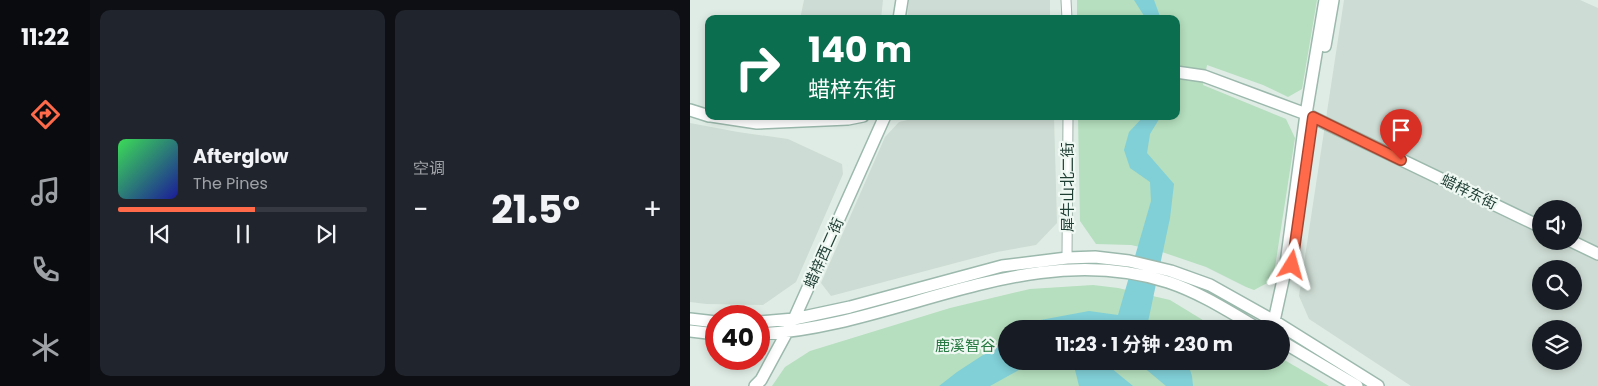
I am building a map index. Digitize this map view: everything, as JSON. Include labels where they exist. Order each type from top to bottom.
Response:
[{"type":"street","points":[[900,15],[902,0]]},
{"type":"street","points":[[1066,0],[1067,15]]},
{"type":"street","points":[[1278,320],[1289,284],[1325,0]]},
{"type":"street","points":[[1310,116],[1333,0]]},
{"type":"street","name":"蜡梓东街","points":[[1180,73],[1204,76],[1310,116],[1532,223]]},
{"type":"street","points":[[690,110],[705,114]]},
{"type":"street","points":[[737,120],[757,123],[848,120]]},
{"type":"street","name":"蜡梓西二街","points":[[755,386],[761,380],[788,333],[883,120]]},
{"type":"street","name":"犀牛山北二街","points":[[1067,258],[1068,120]]},
{"type":"street","points":[[1582,246],[1598,254]]},
{"type":"street","points":[[770,321],[794,319],[850,307],[1002,266],[1095,256],[1129,261],[1171,271],[1210,285],[1266,320]]},
{"type":"street","points":[[770,334],[788,333],[850,320],[1022,274],[1054,270],[1095,269],[1124,272],[1168,282],[1205,297],[1245,320]]},
{"type":"street","points":[[690,319],[705,321]]},
{"type":"street","points":[[690,331],[705,333]]},
{"type":"street","points":[[1290,334],[1378,386]]},
{"type":"street","points":[[1290,346],[1357,386]]},
{"type":"shaded area","points":[[804,0],[883,0],[881,15],[801,15]]},
{"type":"shaded area","points":[[909,0],[1050,0],[1050,15],[907,15]]},
{"type":"shaded area","points":[[1344,0],[1580,0],[1598,8],[1598,386],[1411,386],[1309,319],[1299,296]]},
{"type":"shaded area","points":[[907,120],[1054,120],[1057,223],[1036,245],[997,252],[831,296],[821,283],[885,137],[899,122]]},
{"type":"shaded area","points":[[690,123],[788,139],[842,164],[843,174],[796,282],[763,305],[690,302]]},
{"type":"green space","points":[[1077,0],[1317,0],[1302,89],[1288,97],[1263,85],[1207,65],[1203,85],[1286,119],[1295,138],[1273,280],[1254,290],[1206,267],[1162,252],[1131,245],[1096,244],[1080,221],[1078,120],[1180,120],[1180,15],[1077,15]]},
{"type":"green space","name":"鹿溪智谷","points":[[1093,285],[1118,288],[1170,300],[1203,320],[998,320],[998,370],[1290,370],[1290,363],[1329,386],[772,386],[785,367],[810,351],[950,308],[1030,289]]},
{"type":"water","points":[[1134,0],[1154,0],[1160,15],[1143,15]]},
{"type":"water","points":[[1140,120],[1159,120],[1150,134],[1147,153],[1174,184],[1170,218],[1148,320],[1040,320],[1089,311],[1118,315],[1151,201],[1150,182],[1130,168],[1124,150],[1129,132]]},
{"type":"water","points":[[998,345],[998,370],[1019,370],[990,386],[939,386]]},
{"type":"water","points":[[1075,370],[1114,370],[1133,386],[1079,386]]},
{"type":"water","points":[[1147,370],[1190,370],[1193,386],[1166,386]]},
{"type":"route","points":[[1292,265],[1313,117],[1401,160]]}]
